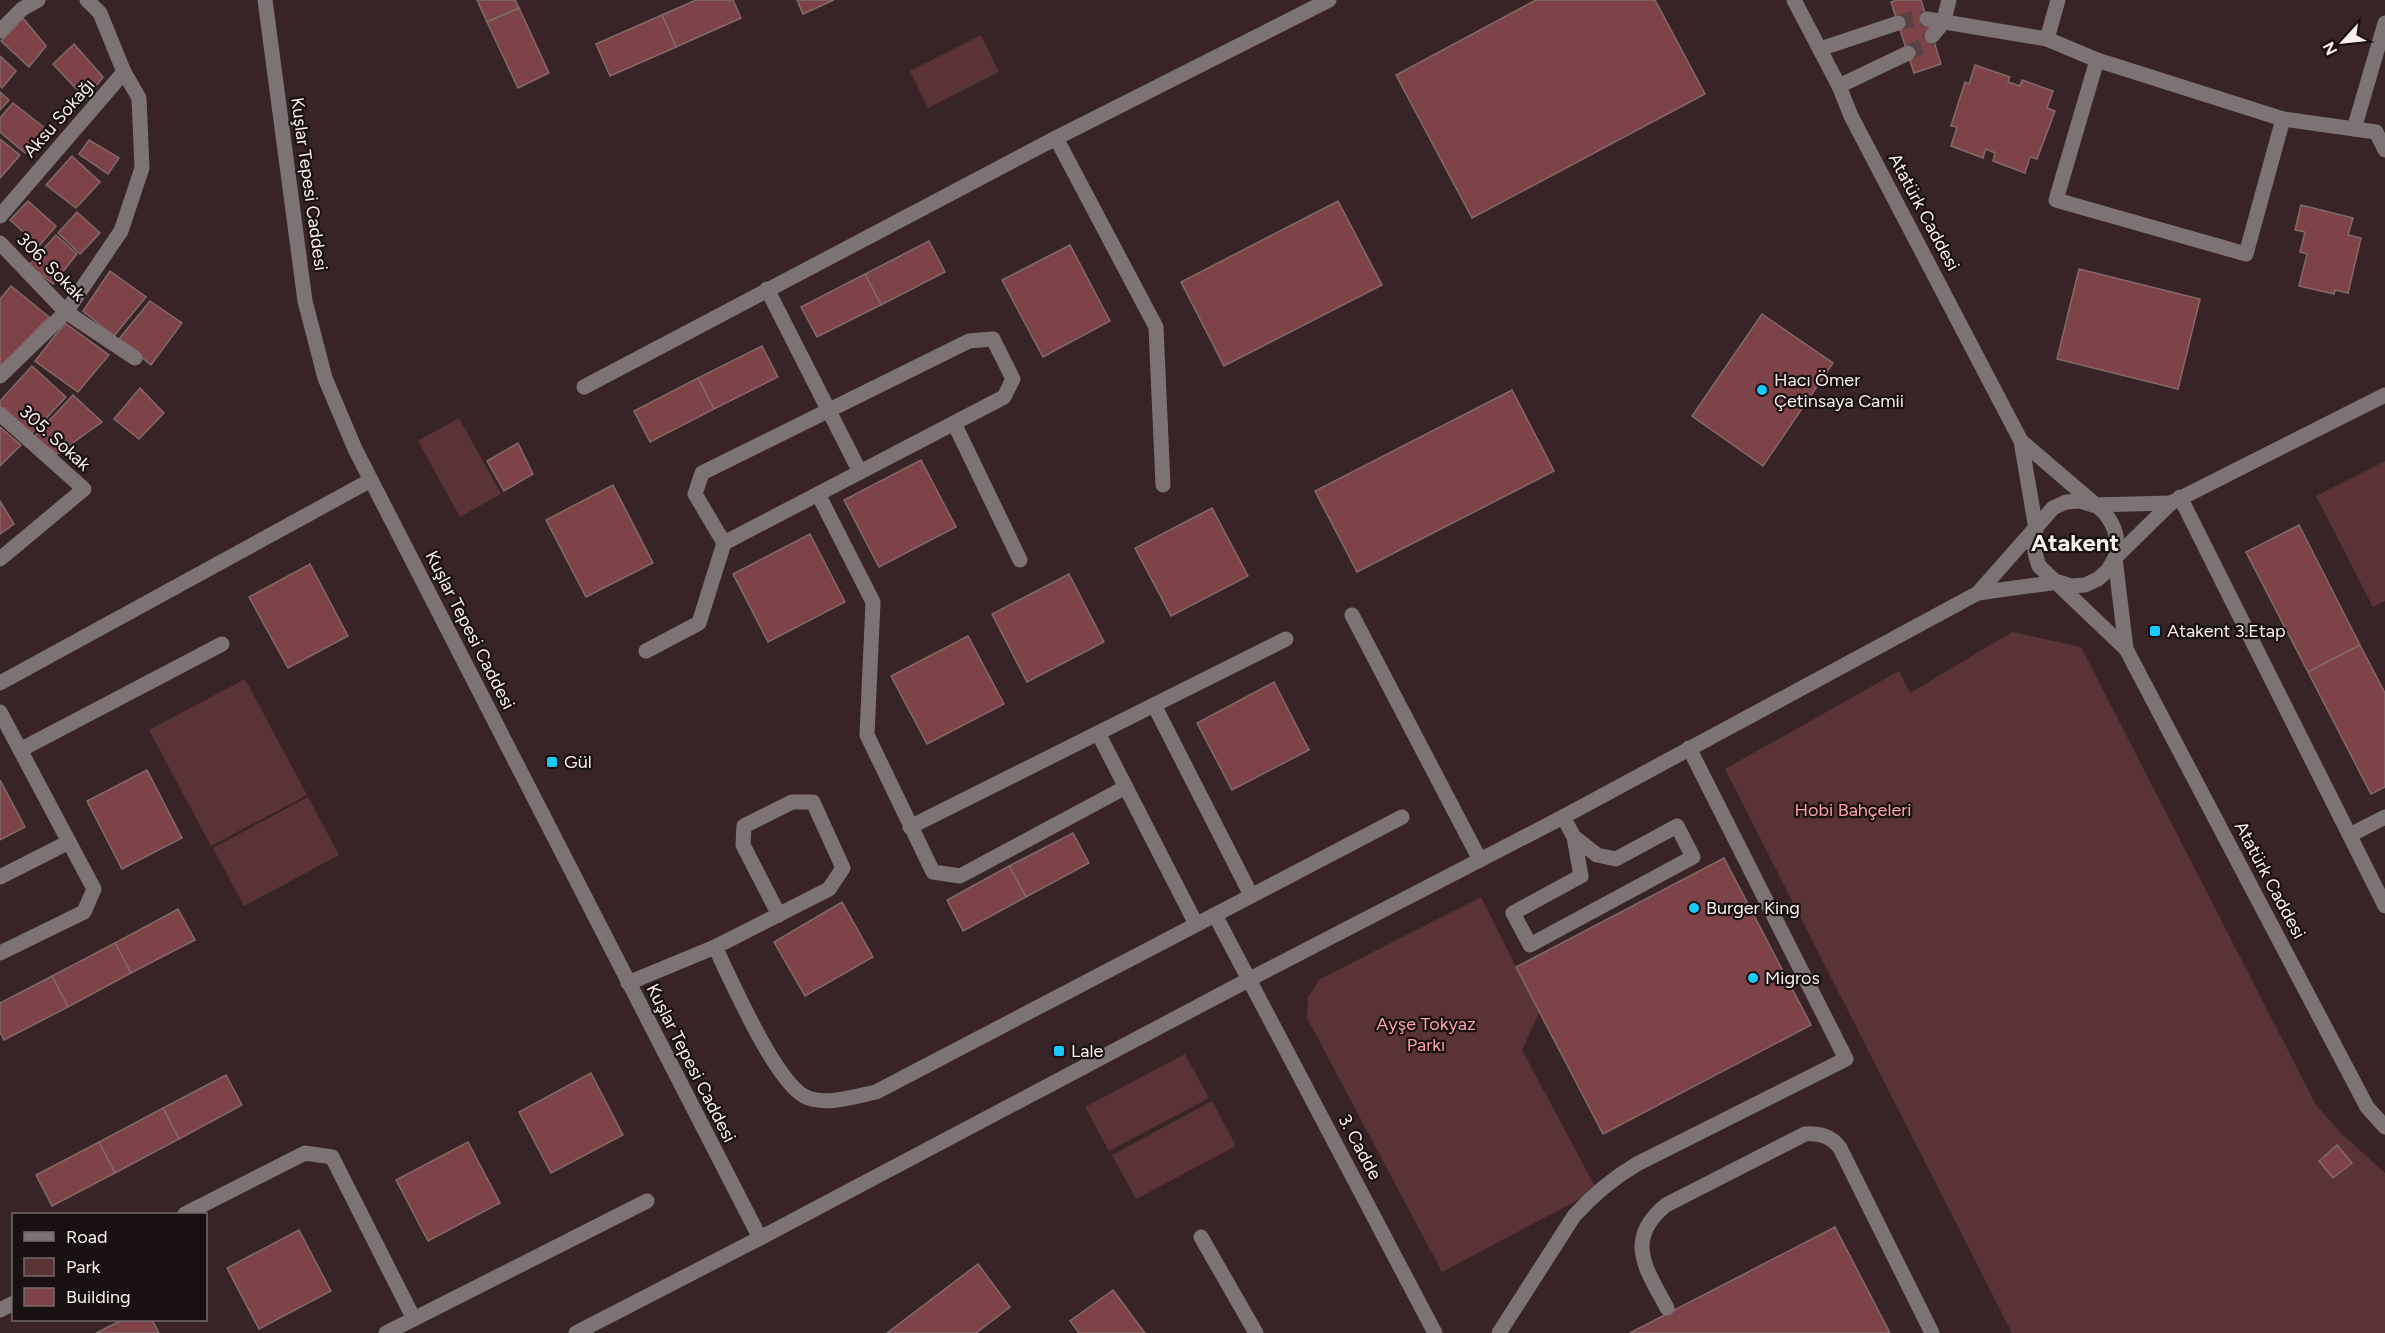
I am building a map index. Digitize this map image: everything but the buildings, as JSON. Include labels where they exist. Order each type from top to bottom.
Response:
[{"type":"street","points":[[0,31],[22,9],[38,0]]},
{"type":"street","points":[[0,376],[66,312],[121,231],[142,168],[139,98],[124,72],[100,13],[87,0]]},
{"type":"street","name":"Kuşlar Tepesi Caddesi","points":[[265,0],[305,301],[325,378],[370,480],[760,1238]]},
{"type":"street","points":[[584,387],[1056,138],[1329,0]]},
{"type":"street","name":"Atatürk Caddesi","points":[[1794,0],[1839,86],[1851,116],[2021,441]]},
{"type":"street","points":[[1932,36],[1943,23],[1949,0]]},
{"type":"street","points":[[2047,39],[2058,0]]},
{"type":"street","points":[[1927,19],[2047,39],[2097,60],[2283,119],[2354,129],[2380,130],[2385,150]]},
{"type":"street","points":[[1820,49],[1898,23]]},
{"type":"street","points":[[2354,129],[2385,23]]},
{"type":"street","points":[[1839,86],[1908,53]]},
{"type":"street","points":[[2097,60],[2056,200],[2246,254],[2283,119]]},
{"type":"street","name":"Aksu Sokağı","points":[[0,216],[124,72]]},
{"type":"street","points":[[1056,138],[1155,327],[1163,484]]},
{"type":"street","name":"306. Sokak","points":[[0,243],[66,312],[135,358]]},
{"type":"street","points":[[767,290],[860,472]]},
{"type":"street","points":[[646,651],[699,623],[724,543],[1005,397],[1013,379],[993,339],[969,341],[702,473],[695,494],[724,543]]},
{"type":"street","points":[[1978,593],[2058,582],[2071,586],[2085,585],[2098,579],[2108,570],[2115,558],[2176,500],[2385,395]]},
{"type":"street","name":"305. Sokak","points":[[0,414],[84,489],[0,559]]},
{"type":"street","points":[[954,423],[1020,560]]},
{"type":"street","points":[[2021,441],[2093,505],[2104,512],[2112,522],[2118,546],[2115,558],[2126,649]]},
{"type":"street","points":[[2021,441],[2036,529],[2033,541],[2034,554],[2039,566],[2126,649]]},
{"type":"street","points":[[0,683],[370,480]]},
{"type":"street","points":[[818,494],[873,602],[867,735],[933,872],[960,876],[1126,787]]},
{"type":"street","points":[[576,1333],[1563,817],[1978,593],[2053,508],[2066,502],[2080,501],[2093,505],[2176,500]]},
{"type":"street","points":[[2176,500],[2385,906]]},
{"type":"street","points":[[1352,615],[1480,860]]},
{"type":"street","points":[[910,827],[1286,639]]},
{"type":"street","points":[[20,750],[222,644]]},
{"type":"street","name":"Atatürk Caddesi","points":[[2126,649],[2367,1107],[2385,1127]]},
{"type":"street","points":[[1154,705],[1251,895]]},
{"type":"street","points":[[0,711],[94,889],[84,912],[0,953]]},
{"type":"street","points":[[1098,733],[1196,924]]},
{"type":"street","points":[[1499,1333],[1574,1216],[1599,1191],[1637,1164],[1846,1059],[1689,748]]},
{"type":"street","points":[[628,983],[715,948],[779,915],[829,889],[843,868],[813,802],[792,802],[744,826],[743,845],[779,915]]},
{"type":"street","points":[[715,948],[776,1068],[804,1096],[836,1101],[876,1092],[1402,817]]},
{"type":"street","points":[[1563,817],[1574,837],[1581,876],[1513,913],[1530,945],[1693,857],[1677,826],[1616,859],[1597,855],[1574,837]]},
{"type":"street","points":[[2350,835],[2385,817]]},
{"type":"street","points":[[0,877],[69,842]]},
{"type":"street","name":"3. Cadde","points":[[1215,915],[1435,1333]]},
{"type":"street","points":[[1667,1308],[1642,1259],[1641,1246],[1644,1233],[1657,1212],[1666,1205],[1805,1134],[1814,1133],[1829,1138],[1840,1148],[1932,1333]]},
{"type":"street","points":[[189,1213],[305,1152],[332,1157],[414,1319]]},
{"type":"street","points":[[386,1333],[647,1201]]},
{"type":"street","points":[[1201,1237],[1256,1333]]},
{"type":"green space","points":[[981,35],[999,72],[928,108],[910,71]]},
{"type":"green space","points":[[459,418],[501,494],[460,517],[418,441]]},
{"type":"green space","points":[[2385,461],[2385,601],[2373,607],[2316,496]]},
{"type":"green space","name":"Hobi Bahçeleri","points":[[2012,632],[2081,647],[2316,1105],[2342,1134],[2385,1173],[2385,1333],[2012,1333],[1725,769],[1899,671],[1910,693]]},
{"type":"green space","points":[[245,679],[307,795],[211,846],[149,730]]},
{"type":"green space","points":[[308,797],[339,855],[244,906],[213,848]]},
{"type":"green space","name":"Ayşe Tokyaz Parkı","points":[[1481,897],[1539,1013],[1522,1050],[1597,1190],[1442,1272],[1307,1018],[1308,997],[1320,979]]},
{"type":"green space","points":[[1185,1054],[1209,1098],[1109,1151],[1085,1107]]},
{"type":"green space","points":[[1212,1101],[1236,1146],[1136,1199],[1112,1155]]},
{"type":"tunnel","points":[[1898,23],[1912,19],[1927,19]]},
{"type":"tunnel","points":[[1908,53],[1923,46],[1932,36]]},
{"type":"place","name":"Hacı Ömer Çetinsaya Camii","points":[[1762,390]]},
{"type":"place","name":"Atakent 3.Etap","points":[[2155,631]]},
{"type":"place","name":"Gül","points":[[552,762]]},
{"type":"place","name":"Burger King","points":[[1694,908]]},
{"type":"place","name":"Migros","points":[[1753,978]]},
{"type":"place","name":"Lale","points":[[1059,1051]]},
{"type":"district","name":"Atakent","points":[[2075,542]]}]
